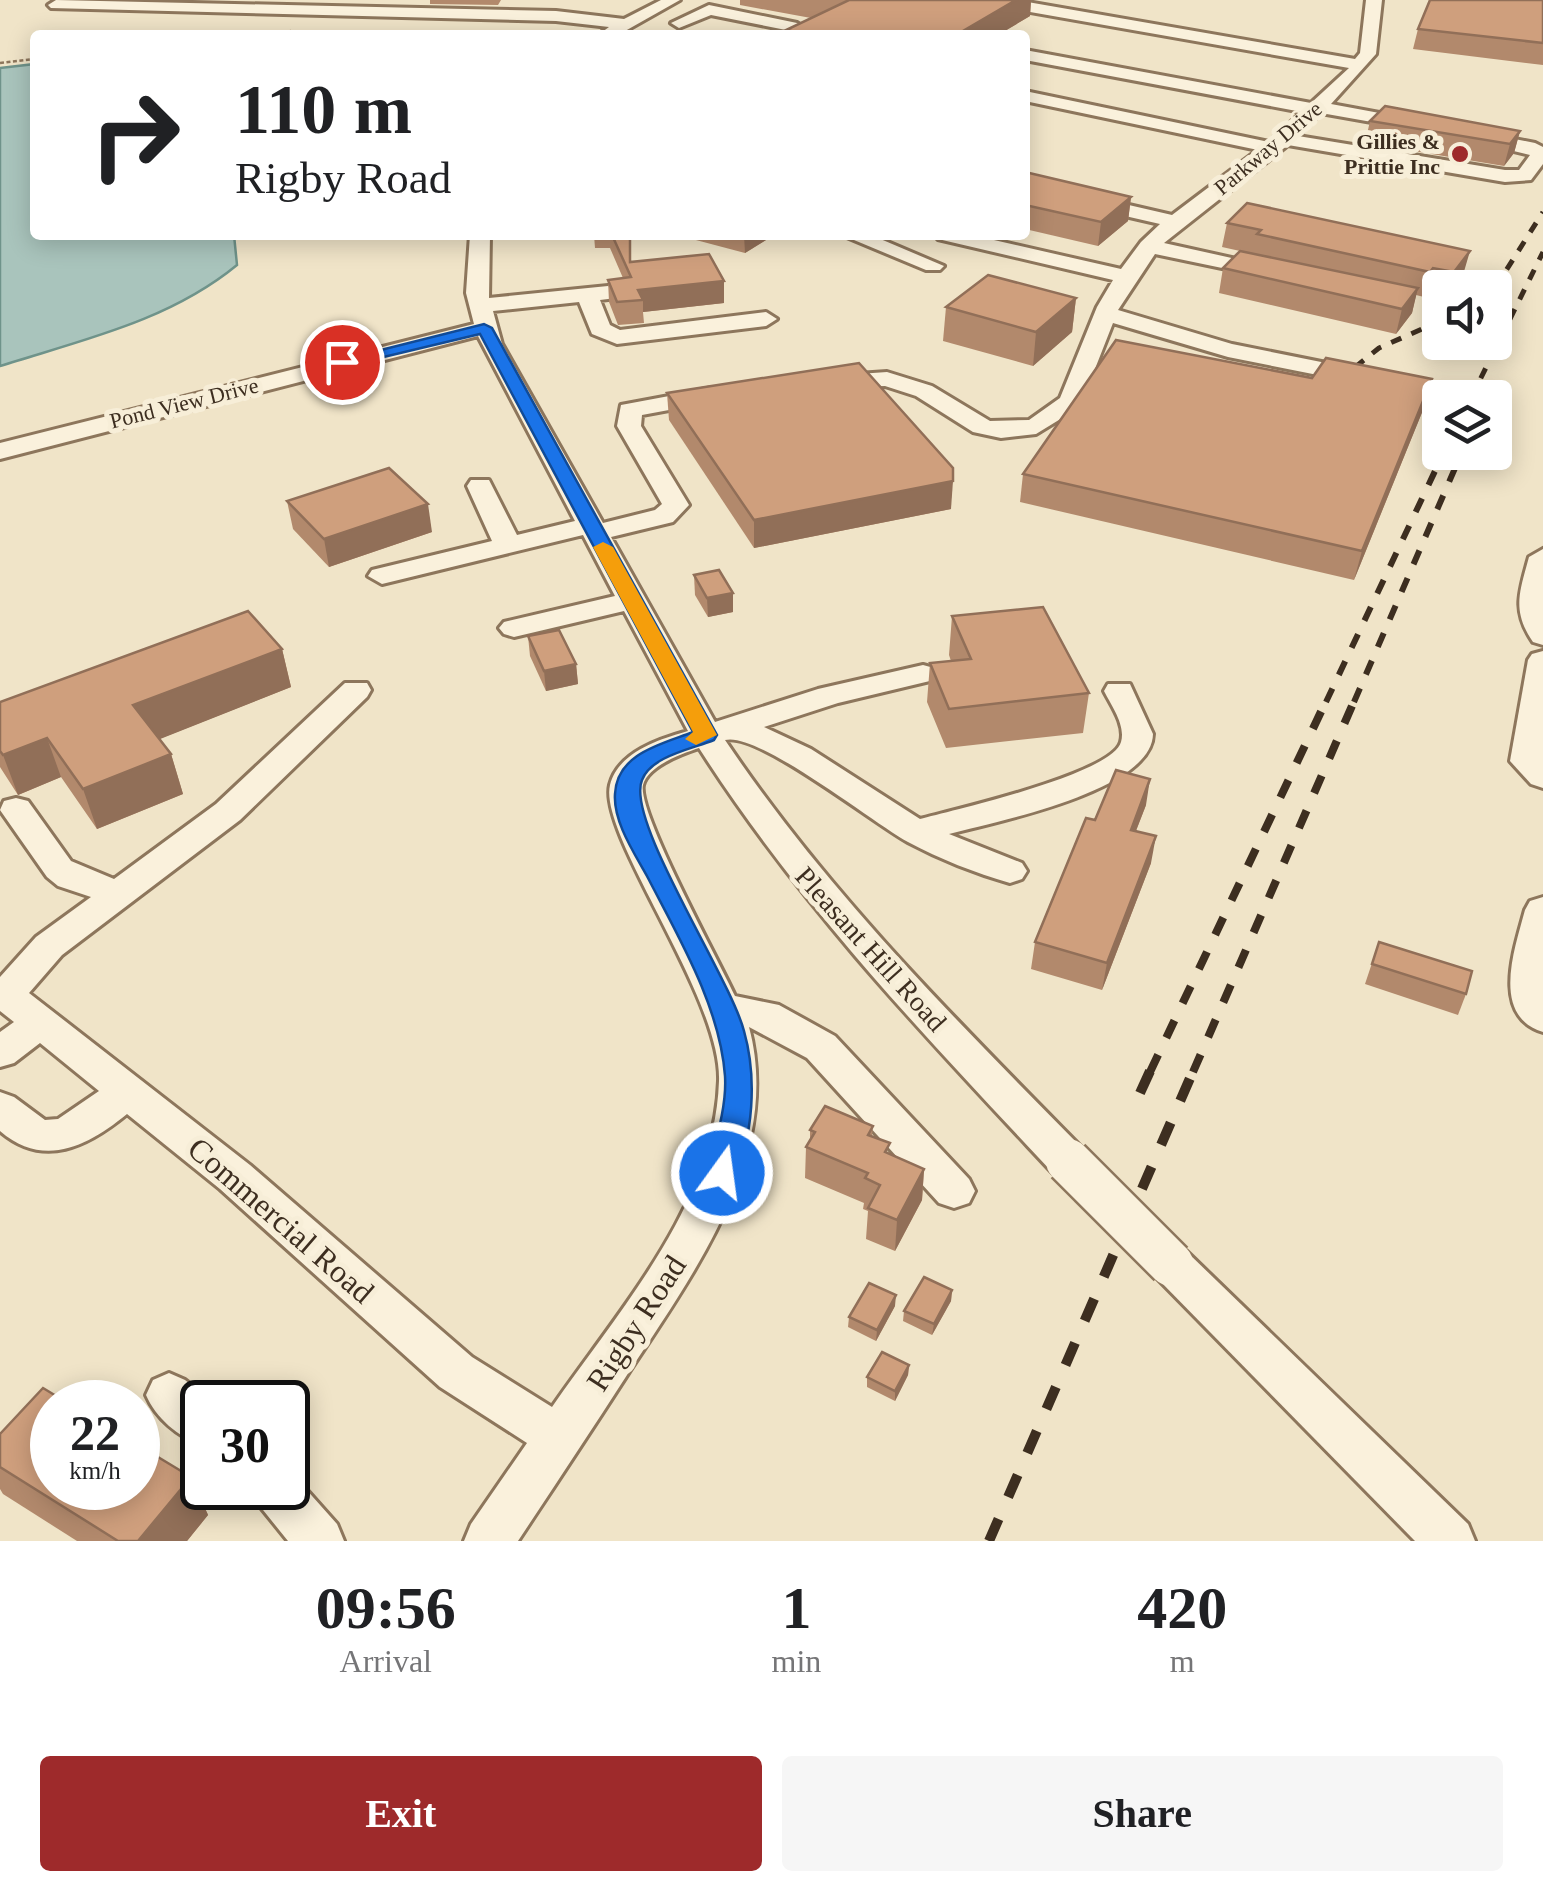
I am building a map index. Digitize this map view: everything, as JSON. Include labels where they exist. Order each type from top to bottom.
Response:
[{"type":"street","points":[[615,30],[672,0]]},
{"type":"street","points":[[990,0],[1360,65],[1369,48],[1374,0]]},
{"type":"street","points":[[538,4],[593,4]]},
{"type":"street","points":[[679,24],[717,5],[799,30]]},
{"type":"street","points":[[56,6],[556,16],[708,29]]},
{"type":"street","points":[[1040,31],[1068,14]]},
{"type":"street","points":[[1030,55],[1528,147],[1541,154],[1524,176],[1506,176],[1278,143],[1030,97]]},
{"type":"street","name":"Parkway Drive","points":[[800,388],[858,378],[887,379],[924,390],[982,428],[1002,431],[1036,427],[1071,402],[1105,317],[1148,246],[1174,221],[1278,143],[1360,65]]},
{"type":"street","points":[[1030,188],[1174,221]]},
{"type":"street","points":[[1021,253],[1042,236]]},
{"type":"street","name":"Pleasant Hill Road","points":[[480,240],[476,276],[481,317],[631,601],[721,732],[761,819],[836,915],[1068,1161],[1450,1541]]},
{"type":"street","points":[[865,240],[934,266]]},
{"type":"street","points":[[966,240],[1126,277]]},
{"type":"street","points":[[1148,246],[1301,279]]},
{"type":"street","name":"Pond View Drive","points":[[0,451],[481,317],[613,292]]},
{"type":"street","points":[[588,296],[600,329],[617,336],[766,319]]},
{"type":"street","points":[[1105,317],[1228,350],[1380,380]]},
{"type":"street","points":[[382,576],[507,543],[664,516],[676,505],[629,426],[630,410],[703,396],[744,397]]},
{"type":"street","points":[[480,486],[507,543]]},
{"type":"street","points":[[1543,557],[1531,606],[1543,636]]},
{"type":"street","points":[[514,628],[631,601]]},
{"type":"street","points":[[1543,660],[1526,761],[1543,777]]},
{"type":"street","points":[[721,732],[829,696],[923,674]]},
{"type":"street","points":[[3,995],[50,946],[228,812],[356,690]]},
{"type":"street","points":[[916,831],[1034,799],[1122,765],[1135,749],[1137,730],[1119,691]]},
{"type":"street","points":[[721,732],[771,739],[916,831],[1010,870]]},
{"type":"street","name":"Rigby Road","points":[[489,1541],[666,1279],[722,1173],[739,1078],[723,1008],[638,836],[626,796],[632,773],[650,756],[721,732]]},
{"type":"street","points":[[16,808],[58,868],[70,877],[121,894]]},
{"type":"street","points":[[1543,910],[1527,991],[1532,1009],[1543,1018]]},
{"type":"street","name":"Commercial Road","points":[[3,995],[130,1090],[235,1177],[431,1352],[560,1438]]},
{"type":"street","points":[[723,1008],[766,1014],[821,1047],[954,1191]]},
{"type":"street","points":[[0,1052],[42,1022]]},
{"type":"street","points":[[0,1108],[32,1132],[49,1137],[69,1133],[130,1090]]},
{"type":"street","points":[[294,1510],[319,1541]]},
{"type":"path","points":[[0,63],[30,60]]},
{"type":"water","points":[[30,65],[30,240],[234,240],[237,265],[154,315],[0,366],[0,68]]},
{"type":"building","points":[[849,0],[1016,0],[965,30],[786,30]]},
{"type":"building","points":[[1430,0],[1543,0],[1543,43],[1418,29]]},
{"type":"building","points":[[1385,106],[1520,131],[1510,144],[1370,121]]},
{"type":"building","points":[[1030,173],[1131,197],[1101,222],[1030,206]]},
{"type":"building","points":[[1247,203],[1470,251],[1456,270],[1422,270],[1257,234],[1261,230],[1227,223]]},
{"type":"building","points":[[614,240],[630,240],[630,262],[709,254],[724,281],[638,290],[643,300],[617,302],[608,280],[631,277]]},
{"type":"building","points":[[1240,251],[1418,288],[1402,309],[1223,268]]},
{"type":"building","points":[[988,275],[1076,298],[1036,332],[946,307]]},
{"type":"building","points":[[1116,340],[1312,378],[1326,358],[1432,379],[1422,380],[1422,404],[1362,551],[1023,474]]},
{"type":"building","points":[[859,363],[953,468],[953,481],[754,520],[667,393]]},
{"type":"building","points":[[389,468],[428,504],[324,539],[287,501]]},
{"type":"building","points":[[719,570],[733,593],[707,598],[694,575]]},
{"type":"building","points":[[1043,607],[1089,693],[949,709],[930,663],[971,659],[952,616]]},
{"type":"building","points":[[248,611],[282,649],[133,705],[171,754],[83,789],[47,738],[3,755],[0,751],[0,702]]},
{"type":"building","points":[[559,630],[576,664],[544,671],[528,636]]},
{"type":"building","points":[[1116,770],[1150,779],[1131,830],[1156,836],[1107,963],[1035,942],[1086,818],[1095,820]]},
{"type":"building","points":[[1379,942],[1472,971],[1466,994],[1372,964]]},
{"type":"building","points":[[825,1106],[873,1126],[868,1135],[890,1143],[885,1152],[924,1169],[897,1220],[868,1208],[880,1185],[865,1178],[868,1173],[806,1147],[815,1132],[810,1130]]},
{"type":"building","points":[[924,1277],[952,1290],[934,1324],[904,1311]]},
{"type":"building","points":[[869,1283],[896,1295],[877,1330],[849,1317]]},
{"type":"building","points":[[882,1352],[909,1365],[895,1391],[867,1377]]},
{"type":"building","points":[[30,1402],[30,1486],[0,1467],[0,1434]]},
{"type":"building","points":[[160,1458],[180,1470],[180,1490],[138,1541],[118,1541],[69,1510],[160,1510]]},
{"type":"railway","points":[[1506,270],[1543,212]]},
{"type":"railway","points":[[1480,380],[1543,252]]},
{"type":"railway","points":[[1338,381],[1379,348],[1422,329]]},
{"type":"railway","points":[[1326,702],[1436,470]]},
{"type":"railway","points":[[1354,702],[1454,470]]},
{"type":"railway","points":[[1150,1072],[1327,699]]},
{"type":"railway","points":[[1193,1072],[1355,699]]},
{"type":"railway","points":[[1140,1093],[1151,1069]]},
{"type":"railway","points":[[989,1541],[1194,1069]]},
{"type":"slow traffic","points":[[603,547],[706,735],[696,739]]},
{"type":"place","name":"Gillies & Prittie Inc","points":[[1460,154]]},
{"type":"route","points":[[342,362],[484,328],[706,735],[650,756],[632,773],[626,796],[638,836],[690,934],[730,1029],[739,1078],[722,1173]]}]
